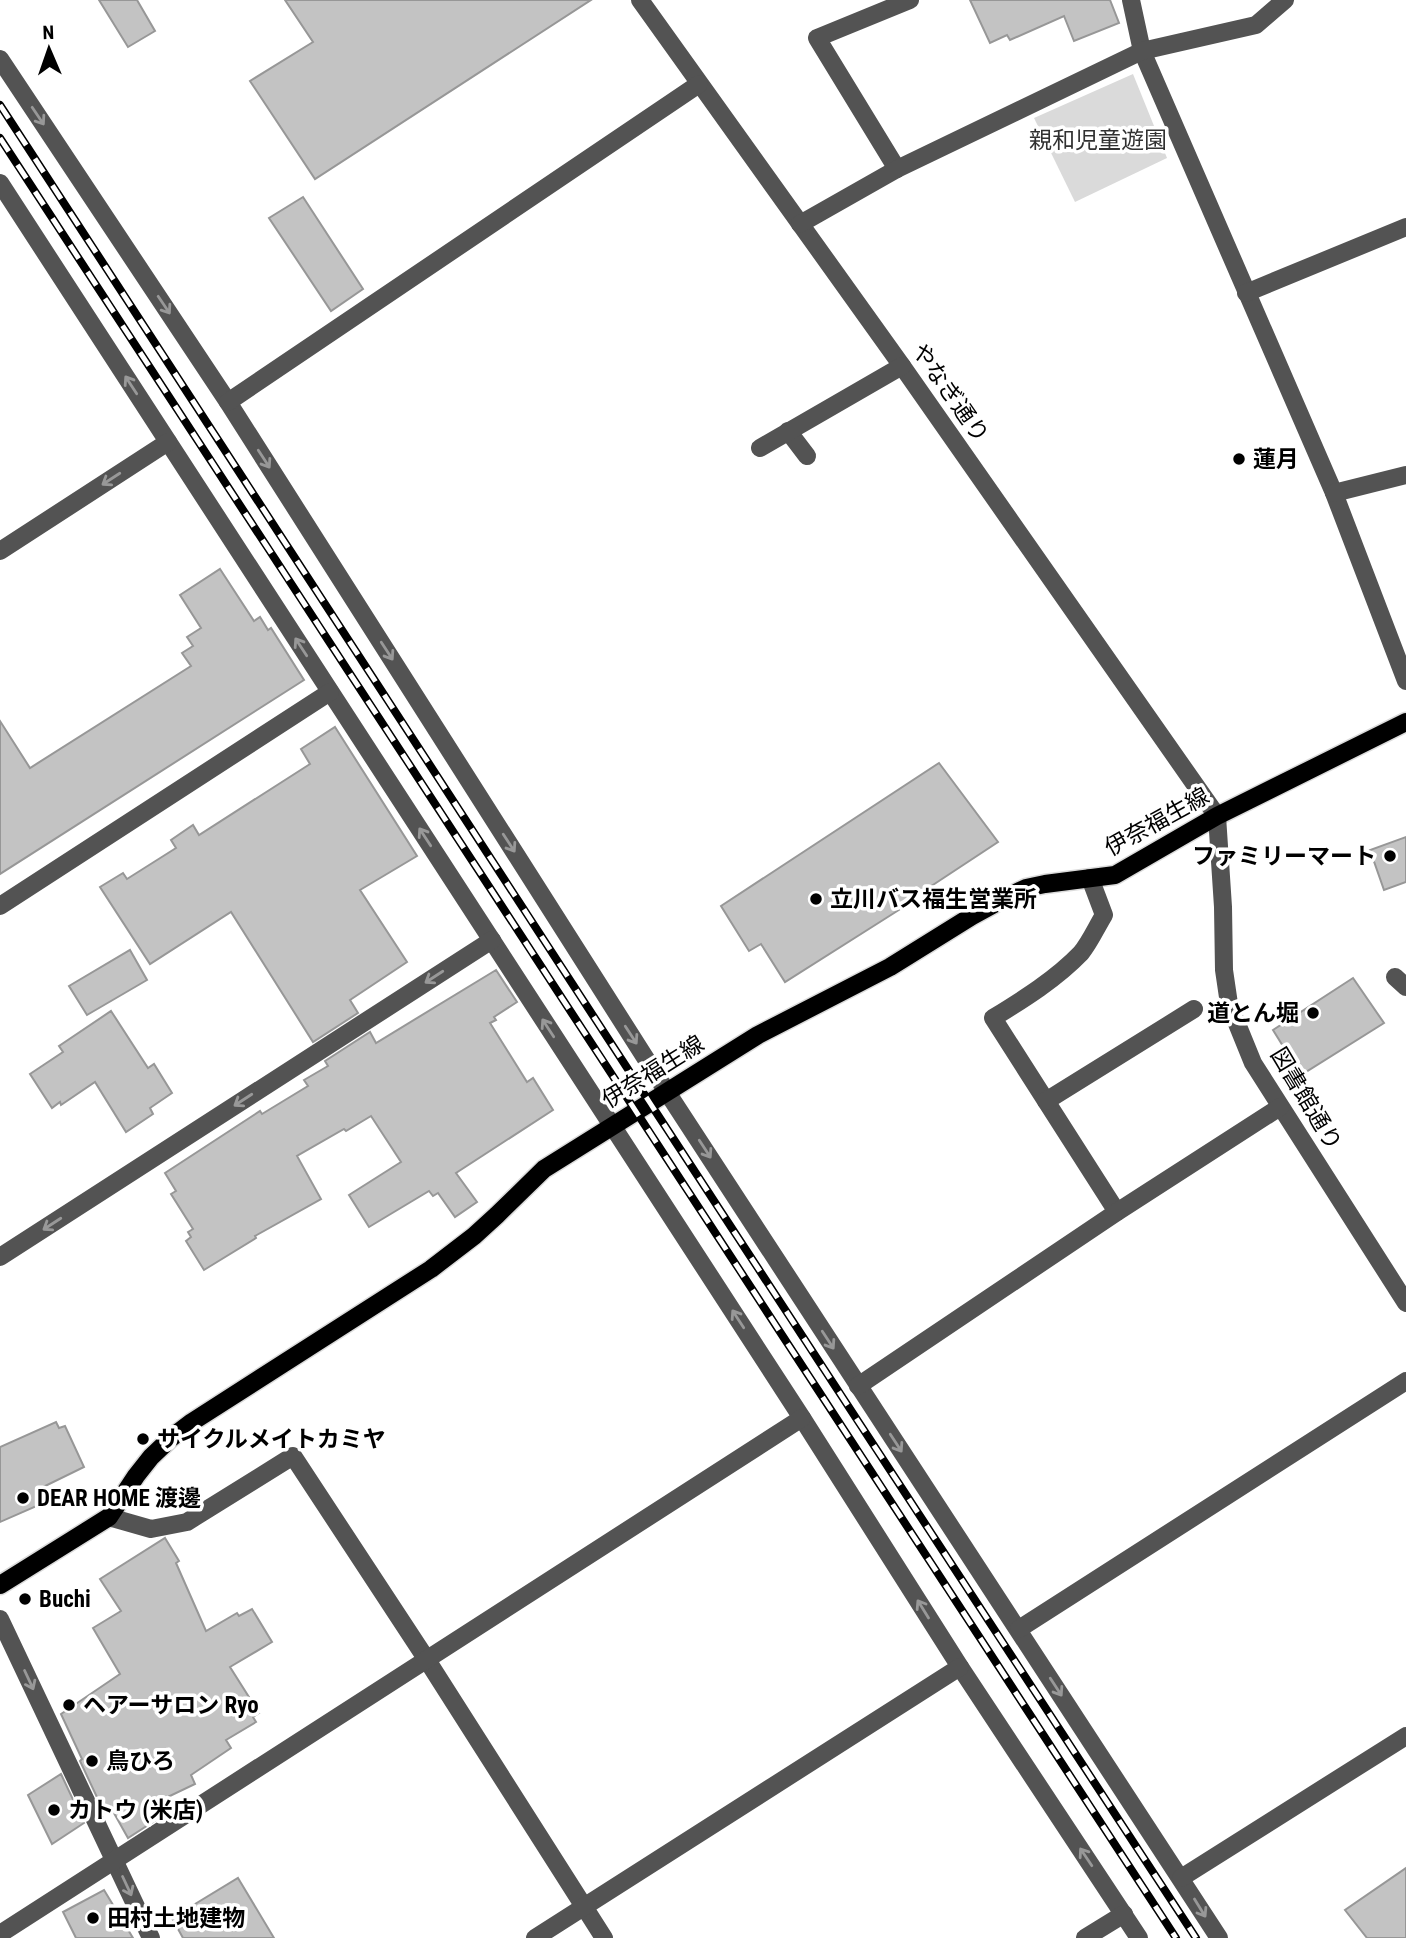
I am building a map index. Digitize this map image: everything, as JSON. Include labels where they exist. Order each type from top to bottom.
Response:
[{"type":"main road","name":"伊奈福生線","points":[[0,1585],[108,1517],[151,1457],[192,1422],[431,1269],[498,1215],[544,1168],[758,1035],[890,967],[1003,899],[1026,888],[1045,884],[1115,876],[1217,816],[1406,722]]},
{"type":"street","name":"やなぎ通り","points":[[640,0],[902,366],[1217,816]]},
{"type":"street","points":[[897,169],[817,38],[910,0]]},
{"type":"street","points":[[1130,0],[1142,51],[1334,492],[1406,681]]},
{"type":"street","points":[[800,225],[897,169],[1142,51],[1256,25],[1285,0]]},
{"type":"street","points":[[0,59],[228,402],[667,1092],[1219,1938]]},
{"type":"street","points":[[228,402],[699,84]]},
{"type":"street","points":[[3,193],[168,442],[802,1418],[960,1667],[1139,1938]]},
{"type":"street","points":[[1246,293],[1406,227]]},
{"type":"street","points":[[760,448],[902,366]]},
{"type":"street","points":[[788,431],[807,456]]},
{"type":"street","points":[[0,551],[168,442]]},
{"type":"street","points":[[1334,492],[1406,475]]},
{"type":"street","points":[[0,906],[330,692]]},
{"type":"street","name":"図書館通り","points":[[1217,816],[1224,970],[1229,1004],[1253,1063],[1406,1303]]},
{"type":"street","points":[[1090,878],[1104,915],[1083,951],[1045,983],[993,1018],[1117,1212]]},
{"type":"street","points":[[0,1257],[492,940]]},
{"type":"street","points":[[1046,1101],[1194,1009]]},
{"type":"street","points":[[858,1386],[1117,1212],[1280,1107]]},
{"type":"street","points":[[1019,1629],[1406,1381]]},
{"type":"street","points":[[0,1934],[802,1418]]},
{"type":"street","points":[[108,1517],[151,1529],[187,1522],[293,1456],[604,1938]]},
{"type":"street","points":[[0,1619],[151,1938]]},
{"type":"street","points":[[535,1938],[960,1667]]},
{"type":"street","points":[[1181,1878],[1406,1736]]},
{"type":"street","points":[[1085,1938],[1124,1914]]},
{"type":"green space","name":"親和児童遊園","points":[[1133,74],[1167,158],[1075,202],[1034,118]]},
{"type":"building","points":[[99,0],[137,0],[155,31],[128,47]]},
{"type":"building","points":[[285,0],[591,0],[315,179],[250,81],[313,42]]},
{"type":"building","points":[[970,0],[1110,0],[1119,23],[1074,41],[1064,16],[1010,40],[1007,35],[990,43]]},
{"type":"building","points":[[303,197],[363,289],[331,311],[269,218]]},
{"type":"building","points":[[220,569],[254,621],[260,617],[268,630],[271,628],[304,680],[0,874],[0,721],[30,768],[191,666],[182,653],[193,646],[187,637],[201,628],[180,595]]},
{"type":"building","points":[[335,727],[417,856],[360,890],[407,962],[350,1000],[358,1013],[313,1042],[231,912],[150,964],[100,887],[123,873],[127,879],[176,848],[171,840],[193,825],[199,835],[310,764],[301,749]]},
{"type":"building","points":[[939,763],[998,842],[901,906],[902,908],[785,982],[761,944],[749,951],[721,906]]},
{"type":"building","points":[[1406,837],[1406,882],[1384,890],[1370,850]]},
{"type":"building","points":[[130,950],[147,980],[87,1015],[69,986]]},
{"type":"building","points":[[496,970],[517,1002],[494,1017],[496,1020],[490,1023],[527,1082],[533,1078],[553,1110],[456,1173],[477,1202],[455,1217],[438,1193],[433,1196],[429,1191],[369,1227],[349,1195],[401,1162],[371,1116],[297,1156],[321,1199],[255,1236],[256,1238],[204,1270],[186,1241],[191,1237],[188,1232],[193,1229],[171,1194],[176,1191],[165,1173],[260,1111],[262,1114],[308,1086],[304,1080],[328,1066],[325,1061],[370,1032],[376,1043]]},
{"type":"building","points":[[1353,978],[1384,1023],[1301,1075],[1273,1030]]},
{"type":"building","points":[[111,1011],[148,1068],[154,1064],[172,1093],[150,1108],[153,1114],[126,1132],[95,1082],[52,1108],[30,1074],[63,1052],[59,1046]]},
{"type":"building","points":[[56,1422],[59,1428],[65,1426],[84,1467],[41,1488],[48,1501],[0,1522],[0,1447]]},
{"type":"building","points":[[165,1538],[179,1561],[176,1563],[206,1631],[237,1613],[239,1616],[252,1609],[272,1642],[230,1667],[259,1713],[253,1717],[256,1722],[226,1740],[231,1748],[191,1775],[195,1784],[151,1805],[159,1818],[128,1838],[110,1806],[103,1810],[61,1714],[120,1674],[93,1628],[121,1611],[100,1579]]},
{"type":"building","name":"カトウ (米店)","points":[[61,1774],[84,1823],[52,1844],[28,1795]]},
{"type":"building","points":[[1406,1868],[1406,1938],[1367,1938],[1345,1910]]},
{"type":"building","points":[[238,1878],[274,1938],[183,1938],[172,1918]]},
{"type":"building","name":"田村土地建物","points":[[104,1890],[133,1938],[76,1938],[63,1912]]},
{"type":"railway","points":[[0,105],[1196,1938]]},
{"type":"railway","points":[[0,138],[1176,1938]]},
{"type":"place","name":"蓮月","points":[[1239,459]]},
{"type":"place","name":"ファミリーマート","points":[[1390,856]]},
{"type":"place","name":"立川バス福生営業所","points":[[816,899]]},
{"type":"place","name":"道とん堀","points":[[1313,1013]]},
{"type":"place","name":"サイクルメイトカミヤ","points":[[143,1439]]},
{"type":"place","name":"DEAR HOME 渡邊","points":[[23,1498]]},
{"type":"place","name":"Buchi","points":[[25,1599]]},
{"type":"place","name":"ヘアーサロン Ryo","points":[[69,1705]]},
{"type":"place","name":"鳥ひろ","points":[[92,1761]]},
{"type":"place","name":"カトウ (米店)","points":[[54,1810]]},
{"type":"place","name":"田村土地建物","points":[[93,1918]]}]
